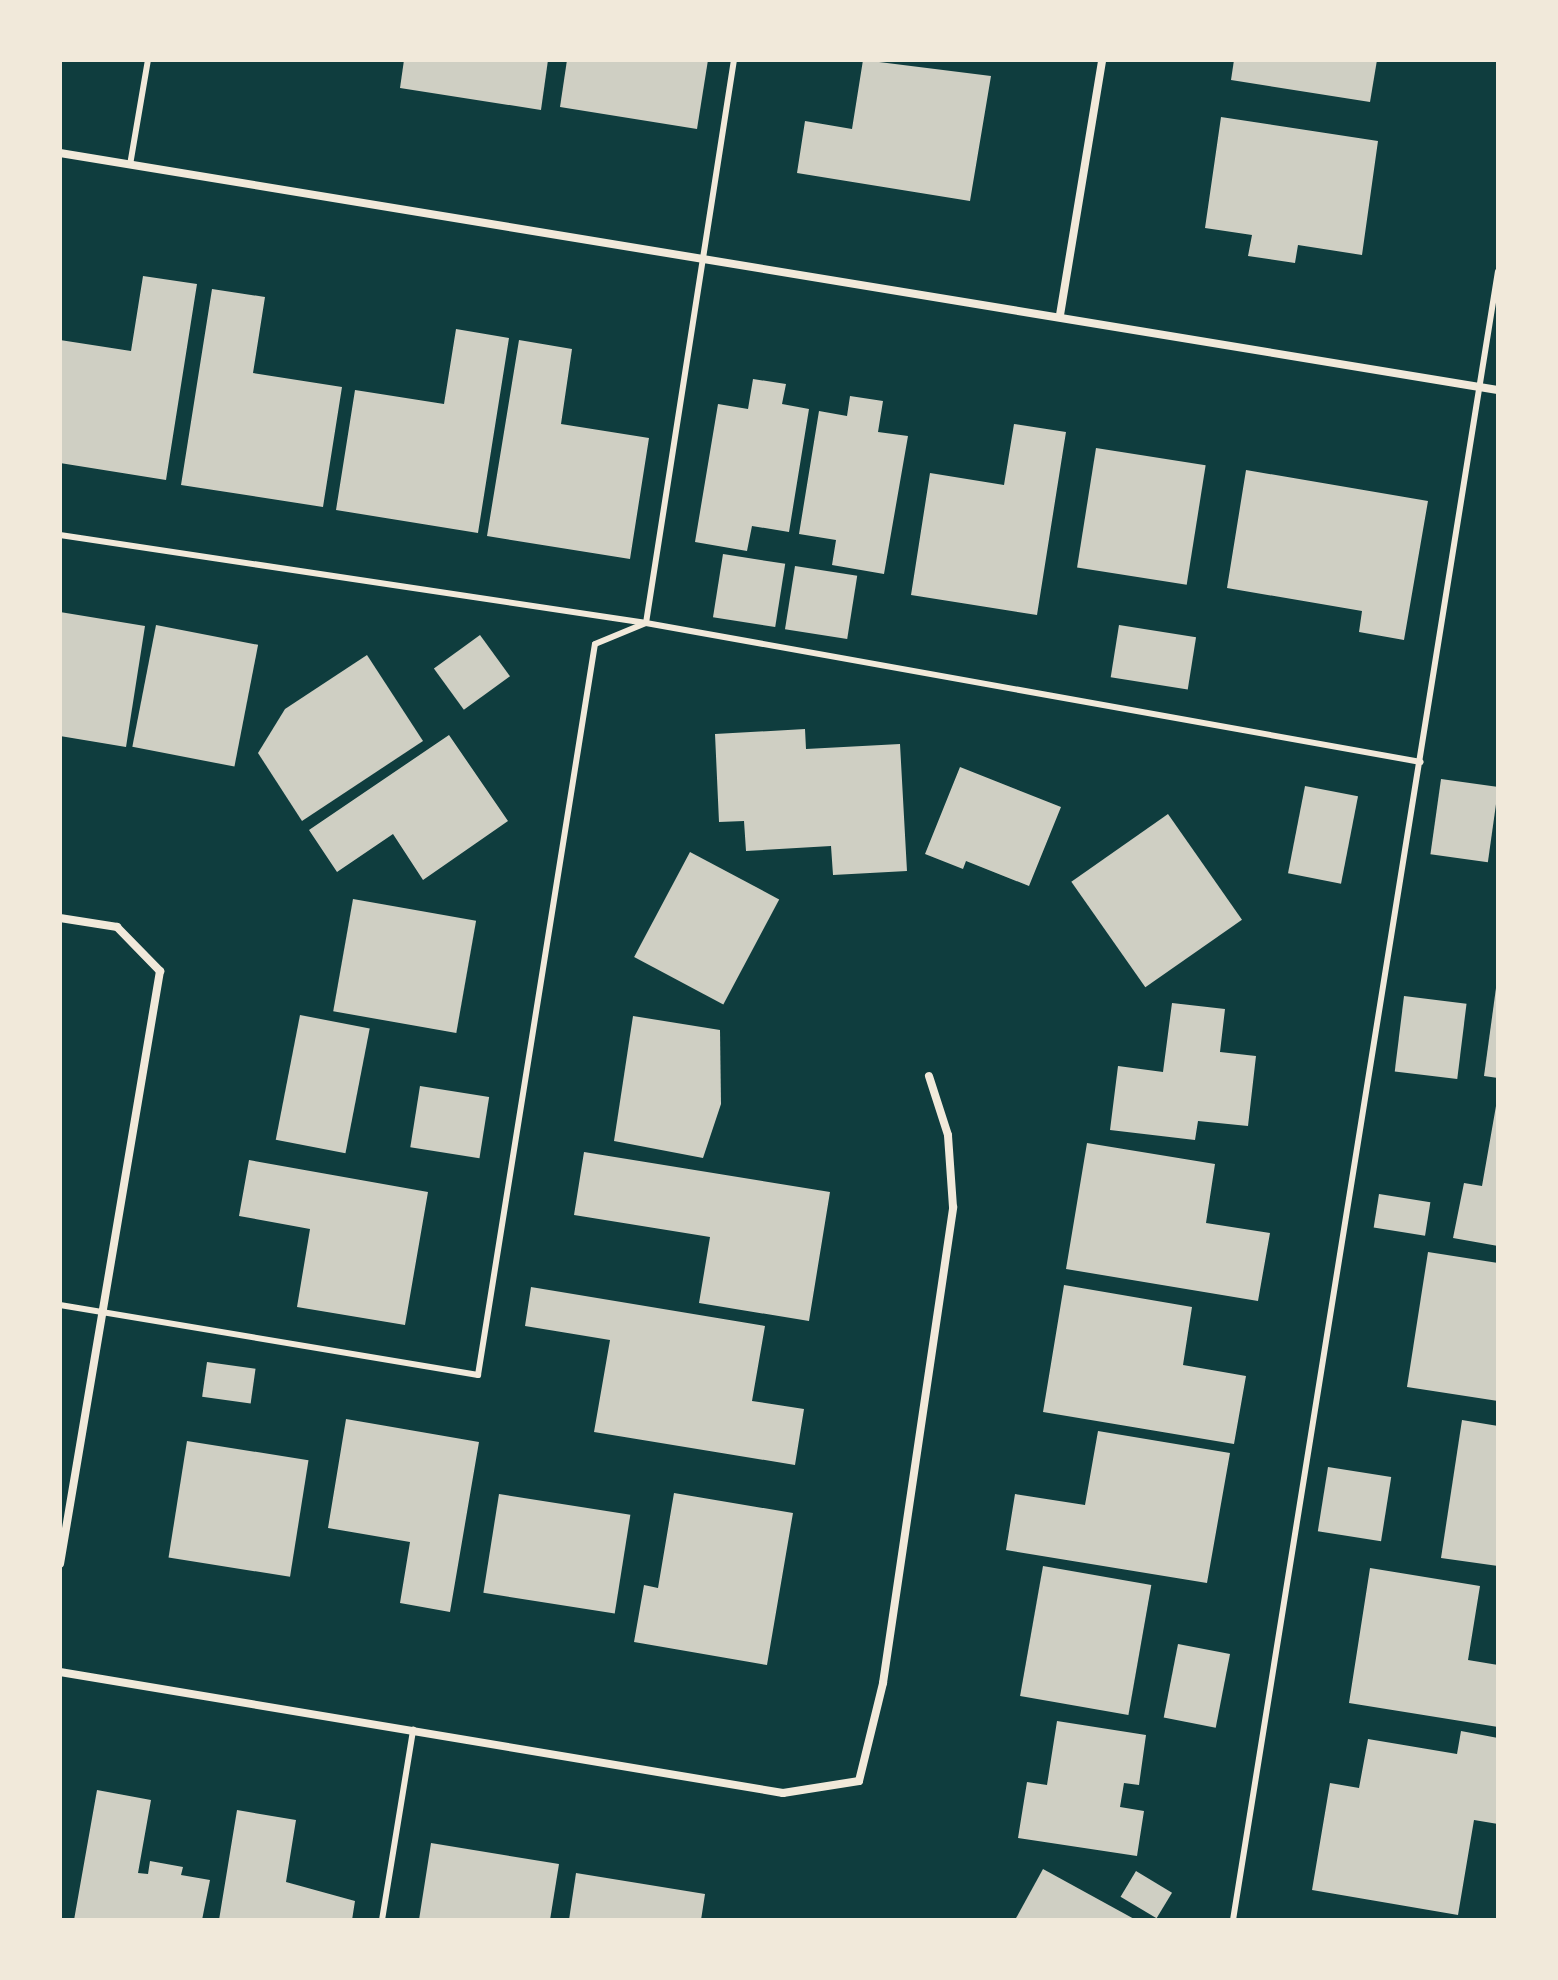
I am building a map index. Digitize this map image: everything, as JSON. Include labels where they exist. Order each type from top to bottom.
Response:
[{"type":"street","points":[[1060,315],[1102,60]]},
{"type":"street","points":[[60,153],[1060,315],[1498,390]]},
{"type":"street","points":[[60,918],[117,927],[160,971],[60,1564]]},
{"type":"street","points":[[60,1672],[783,1793],[859,1781],[883,1683],[953,1207],[948,1135],[929,1076]]},
{"type":"lane","points":[[130,165],[148,60]]},
{"type":"lane","points":[[646,623],[700,256],[734,60]]},
{"type":"lane","points":[[1233,1920],[1498,271]]},
{"type":"lane","points":[[60,535],[646,623],[1421,762]]},
{"type":"lane","points":[[60,1305],[478,1375],[595,644],[646,623]]},
{"type":"lane","points":[[382,1920],[413,1729]]},
{"type":"building","points":[[404,60],[548,60],[541,110],[400,88]]},
{"type":"building","points":[[567,60],[708,60],[697,129],[560,107]]},
{"type":"building","points":[[863,60],[991,76],[970,201],[797,173],[805,121],[852,129]]},
{"type":"building","points":[[1234,60],[1377,60],[1370,102],[1231,80]]},
{"type":"building","points":[[1221,117],[1378,141],[1362,255],[1298,245],[1295,263],[1248,256],[1252,235],[1205,228]]},
{"type":"building","points":[[143,276],[197,284],[166,480],[60,463],[60,340],[131,351]]},
{"type":"building","points":[[212,289],[265,297],[253,373],[342,387],[323,507],[181,485]]},
{"type":"building","points":[[456,329],[509,338],[478,533],[336,510],[355,390],[444,404]]},
{"type":"building","points":[[519,340],[572,349],[561,424],[649,438],[630,559],[487,536]]},
{"type":"building","points":[[753,379],[786,384],[782,404],[809,409],[789,532],[752,526],[747,551],[695,542],[718,404],[748,409]]},
{"type":"building","points":[[850,396],[883,401],[878,432],[908,436],[884,574],[832,565],[836,540],[799,534],[819,411],[847,416]]},
{"type":"building","points":[[1014,424],[1066,432],[1037,615],[911,595],[930,473],[1004,485]]},
{"type":"building","points":[[1096,448],[1206,465],[1187,585],[1077,568]]},
{"type":"building","points":[[1246,470],[1428,501],[1404,640],[1359,632],[1362,611],[1227,588]]},
{"type":"building","points":[[723,554],[785,564],[775,627],[713,617]]},
{"type":"building","points":[[795,566],[857,576],[847,639],[785,629]]},
{"type":"building","points":[[60,612],[145,626],[126,747],[60,736]]},
{"type":"building","points":[[156,625],[258,645],[234,767],[132,747]]},
{"type":"building","points":[[1119,625],[1196,637],[1188,690],[1111,677]]},
{"type":"building","points":[[480,635],[510,676],[464,710],[434,669]]},
{"type":"building","points":[[367,655],[423,741],[302,821],[258,753],[285,709]]},
{"type":"building","points":[[805,729],[806,749],[900,744],[907,871],[833,875],[831,846],[746,851],[744,821],[719,822],[715,734]]},
{"type":"building","points":[[449,735],[508,821],[423,880],[393,834],[337,872],[309,830]]},
{"type":"building","points":[[960,767],[1061,807],[1029,886],[966,861],[963,869],[925,854]]},
{"type":"building","points":[[1441,779],[1498,787],[1488,862],[1430,854]]},
{"type":"building","points":[[1305,786],[1358,796],[1341,884],[1288,873]]},
{"type":"building","points":[[1168,814],[1242,920],[1145,987],[1071,882]]},
{"type":"building","points":[[690,852],[779,899],[723,1004],[634,957]]},
{"type":"building","points":[[353,899],[476,921],[456,1033],[333,1011]]},
{"type":"building","points":[[1498,988],[1498,1078],[1484,1076]]},
{"type":"building","points":[[1404,996],[1467,1004],[1457,1079],[1395,1071]]},
{"type":"building","points":[[1172,1003],[1225,1009],[1220,1052],[1256,1056],[1248,1126],[1198,1121],[1195,1140],[1110,1130],[1118,1066],[1163,1072]]},
{"type":"building","points":[[300,1015],[370,1029],[345,1153],[276,1140]]},
{"type":"building","points":[[633,1016],[720,1030],[721,1104],[703,1158],[614,1141]]},
{"type":"building","points":[[420,1086],[489,1097],[479,1158],[410,1147]]},
{"type":"building","points":[[1496,1106],[1498,1246],[1453,1238],[1464,1183],[1482,1186]]},
{"type":"building","points":[[1087,1143],[1215,1164],[1206,1223],[1270,1233],[1258,1301],[1066,1269]]},
{"type":"building","points":[[584,1152],[830,1192],[809,1321],[699,1303],[710,1237],[574,1215]]},
{"type":"building","points":[[249,1160],[428,1192],[405,1325],[297,1307],[310,1229],[239,1216]]},
{"type":"building","points":[[1379,1194],[1430,1202],[1425,1236],[1374,1228]]},
{"type":"building","points":[[1428,1252],[1498,1263],[1498,1401],[1407,1387]]},
{"type":"building","points":[[1064,1285],[1192,1307],[1183,1365],[1246,1376],[1234,1444],[1043,1412]]},
{"type":"building","points":[[531,1287],[765,1326],[752,1401],[804,1409],[795,1465],[594,1432],[610,1340],[525,1326]]},
{"type":"building","points":[[207,1362],[256,1369],[251,1403],[202,1397]]},
{"type":"building","points":[[346,1419],[479,1442],[450,1612],[400,1603],[410,1542],[328,1528]]},
{"type":"building","points":[[1462,1420],[1498,1426],[1498,1566],[1441,1558]]},
{"type":"building","points":[[1098,1431],[1230,1453],[1207,1583],[1006,1550],[1015,1494],[1085,1505]]},
{"type":"building","points":[[187,1441],[308,1460],[290,1577],[169,1558]]},
{"type":"building","points":[[1328,1467],[1391,1477],[1381,1541],[1318,1531]]},
{"type":"building","points":[[674,1493],[793,1513],[767,1665],[634,1642],[644,1585],[658,1588]]},
{"type":"building","points":[[499,1494],[630,1515],[615,1614],[483,1593]]},
{"type":"building","points":[[1043,1566],[1151,1585],[1128,1715],[1020,1696]]},
{"type":"building","points":[[1370,1568],[1480,1586],[1468,1660],[1498,1665],[1498,1727],[1349,1703]]},
{"type":"building","points":[[1178,1644],[1230,1654],[1216,1728],[1164,1718]]},
{"type":"building","points":[[1057,1721],[1146,1735],[1139,1785],[1124,1783],[1120,1807],[1144,1811],[1137,1856],[1018,1838],[1027,1782],[1047,1785]]},
{"type":"building","points":[[1461,1731],[1498,1738],[1498,1824],[1474,1820],[1458,1915],[1312,1890],[1330,1783],[1359,1788],[1368,1739],[1457,1754]]},
{"type":"building","points":[[97,1790],[151,1800],[138,1873],[148,1874],[150,1861],[183,1867],[181,1875],[210,1880],[202,1920],[74,1920]]},
{"type":"building","points":[[237,1810],[296,1820],[286,1882],[355,1901],[352,1920],[219,1920]]},
{"type":"building","points":[[431,1843],[559,1864],[550,1920],[419,1920]]},
{"type":"building","points":[[1043,1869],[1136,1920],[1015,1920]]},
{"type":"building","points":[[1136,1871],[1172,1893],[1157,1918],[1121,1897]]},
{"type":"building","points":[[576,1873],[705,1894],[701,1920],[569,1920]]}]
